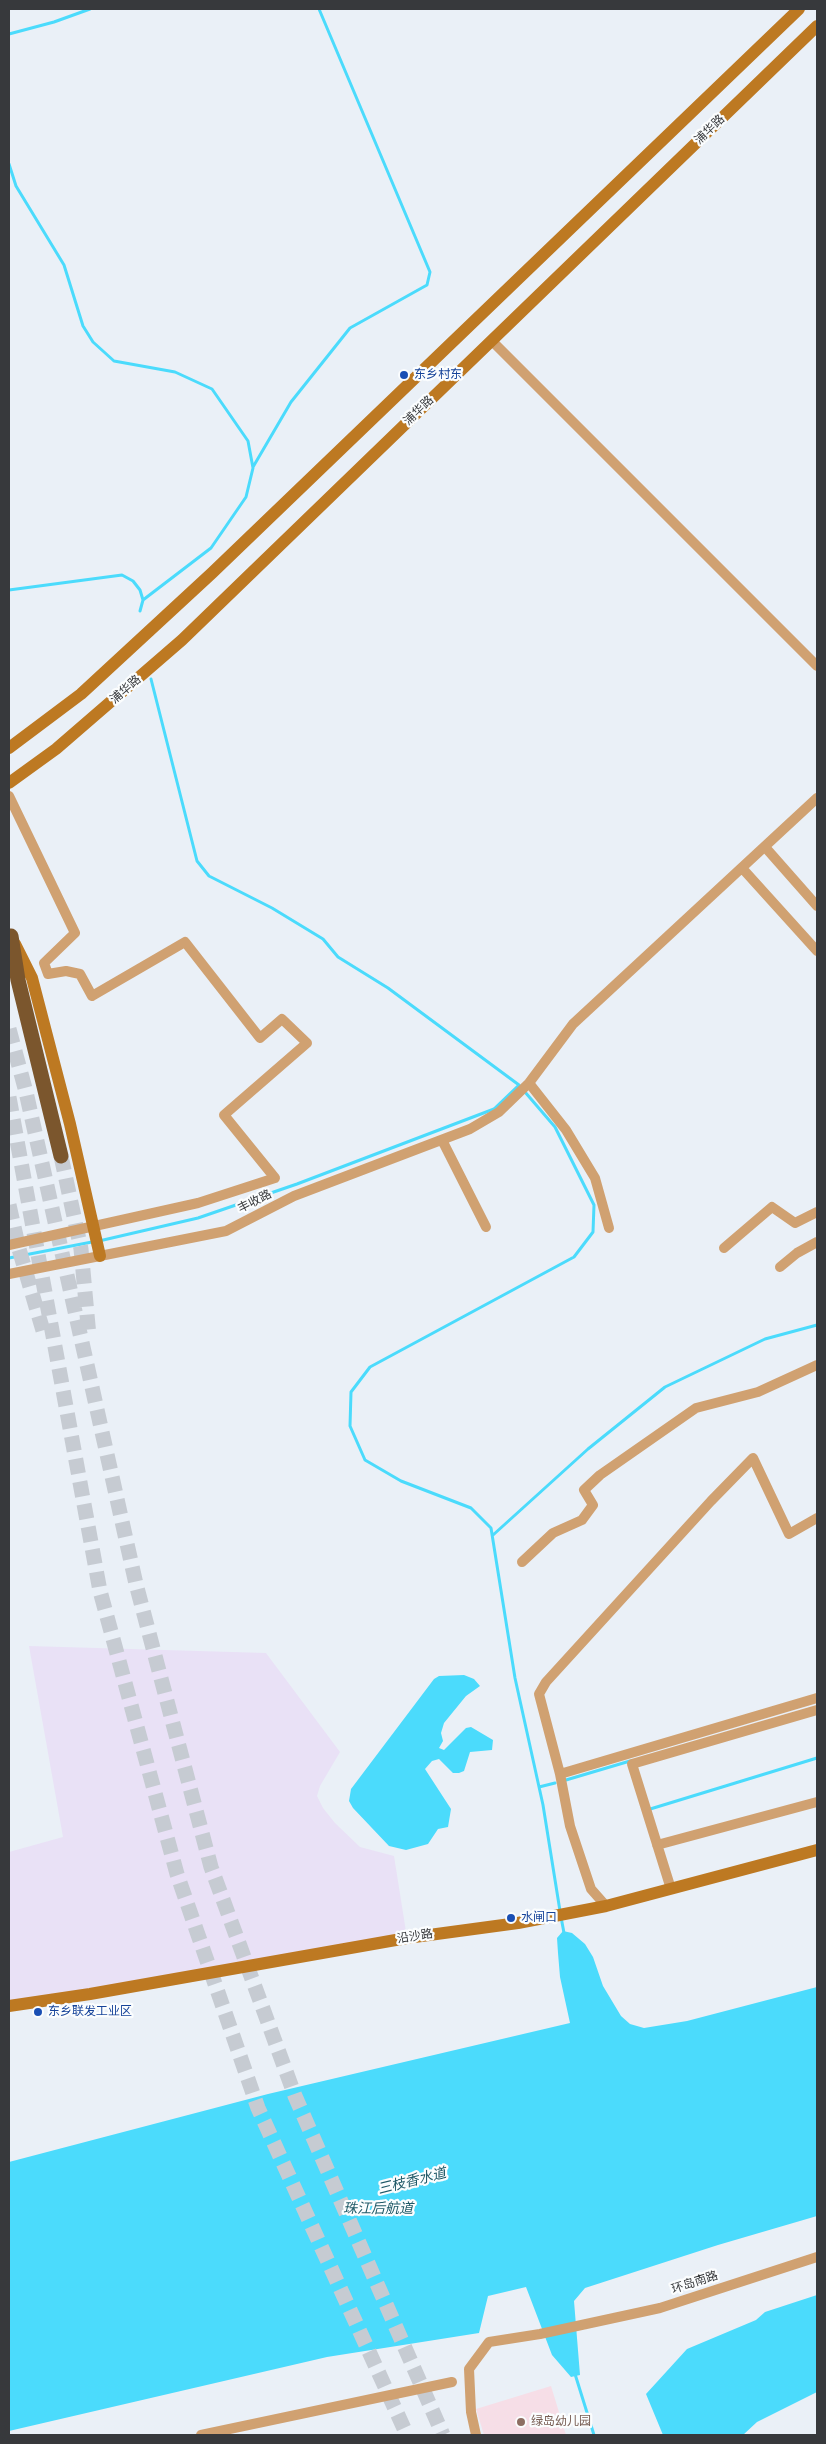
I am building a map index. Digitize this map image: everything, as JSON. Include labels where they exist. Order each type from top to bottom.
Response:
[{"type":"highway","points":[[10,933],[18,980],[60,1156]]},
{"type":"main road","name":"浦华路","points":[[9,748],[81,694],[137,643],[547,253],[799,9]]},
{"type":"main road","name":"浦华路","points":[[9,783],[56,749],[155,665],[260,566],[817,26]]},
{"type":"main road","points":[[10,933],[32,978],[70,1124],[100,1256]]},
{"type":"main road","name":"沿沙路","points":[[9,2006],[90,1994],[407,1938],[518,1922],[606,1906],[817,1850]]},
{"type":"street","points":[[492,341],[817,666]]},
{"type":"street","points":[[9,796],[75,933],[44,963],[48,974],[66,971],[80,974],[92,996],[185,942],[260,1038],[282,1019],[307,1043],[224,1116],[275,1178],[198,1203],[9,1245]]},
{"type":"street","name":"丰收路","points":[[9,1274],[226,1231],[294,1196],[470,1129],[499,1112],[529,1082],[573,1024],[817,798]]},
{"type":"street","points":[[765,847],[817,906]]},
{"type":"street","points":[[742,868],[817,951]]},
{"type":"street","points":[[529,1082],[566,1130],[595,1178],[609,1228]]},
{"type":"street","points":[[442,1140],[486,1227]]},
{"type":"street","points":[[724,1248],[772,1207],[795,1223],[817,1212]]},
{"type":"street","points":[[780,1267],[797,1253],[817,1242]]},
{"type":"street","points":[[522,1562],[553,1533],[582,1520],[593,1505],[584,1490],[600,1475],[696,1408],[758,1392],[817,1364]]},
{"type":"street","points":[[606,1906],[590,1889],[570,1826],[560,1774],[539,1694],[546,1682],[712,1500],[754,1458],[788,1534],[817,1518]]},
{"type":"street","points":[[560,1774],[817,1698]]},
{"type":"street","points":[[671,1889],[632,1764],[817,1710]]},
{"type":"street","points":[[658,1845],[817,1802]]},
{"type":"street","name":"环岛南路","points":[[476,2435],[471,2412],[469,2368],[489,2342],[540,2334],[660,2308],[817,2257]]},
{"type":"street","points":[[201,2435],[452,2382]]},
{"type":"shaded area","points":[[29,1646],[266,1653],[340,1752],[320,1786],[317,1796],[323,1808],[335,1823],[360,1847],[394,1856],[407,1938],[9,2006],[9,1852],[63,1837]]},
{"type":"shaded area","name":"绿岛幼儿园","points":[[551,2386],[566,2435],[484,2435],[476,2409]]},
{"type":"water","points":[[464,1675],[474,1679],[480,1686],[466,1696],[444,1723],[441,1733],[443,1741],[439,1748],[444,1750],[466,1728],[471,1727],[493,1740],[492,1750],[470,1752],[464,1771],[459,1773],[453,1773],[439,1759],[432,1761],[425,1769],[451,1809],[448,1827],[438,1829],[428,1844],[406,1850],[389,1846],[353,1808],[349,1801],[351,1789],[434,1679],[439,1676]]},
{"type":"water","name":"珠江后航道","points":[[563,1931],[572,1933],[585,1944],[593,1957],[603,1986],[621,2016],[630,2024],[644,2028],[687,2021],[817,1987],[817,2216],[718,2245],[585,2288],[574,2301],[580,2375],[571,2377],[552,2355],[526,2287],[488,2296],[479,2333],[327,2357],[9,2431],[9,2162],[268,2094],[570,2023],[560,1977],[558,1953],[557,1938]]},
{"type":"water","points":[[817,2295],[817,2392],[757,2422],[743,2435],[663,2435],[646,2394],[687,2349],[756,2320],[765,2312]]},
{"type":"waterway","points":[[9,34],[54,22],[90,9]]},
{"type":"waterway","points":[[253,467],[291,402],[350,328],[427,285],[430,272],[319,9]]},
{"type":"waterway","points":[[9,164],[16,186],[64,265],[83,326],[93,342],[114,361],[175,372],[212,389],[248,441],[253,468],[246,497],[211,548],[143,600],[140,611]]},
{"type":"waterway","points":[[9,590],[122,575],[133,581],[140,590],[143,600]]},
{"type":"waterway","points":[[151,679],[197,861],[209,876],[272,908],[323,939],[338,957],[388,988],[519,1085],[555,1127],[594,1205],[593,1232],[574,1257],[370,1367],[351,1392],[350,1426],[365,1460],[401,1481],[471,1508],[491,1528],[515,1678],[543,1805],[560,1911]]},
{"type":"waterway","points":[[99,1241],[198,1218],[297,1184],[494,1109],[519,1085]]},
{"type":"waterway","points":[[9,1258],[92,1242]]},
{"type":"waterway","points":[[493,1535],[588,1449],[665,1387],[765,1339],[817,1325]]},
{"type":"waterway","points":[[647,1810],[817,1758]]},
{"type":"waterway","points":[[566,1780],[630,1761]]},
{"type":"waterway","points":[[539,1787],[555,1783]]},
{"type":"waterway","points":[[561,1917],[564,1933]]},
{"type":"waterway","points":[[575,2374],[594,2435]]},
{"type":"tunnel","points":[[9,1029],[26,1092],[136,1584],[211,1867],[295,2096],[443,2435]]},
{"type":"tunnel","points":[[9,1097],[100,1591],[177,1874],[258,2108],[407,2435]]},
{"type":"tunnel","points":[[61,1156],[81,1249],[89,1336]]},
{"type":"tunnel","points":[[9,1205],[19,1249],[44,1334]]},
{"type":"place","name":"东乡村东","points":[[404,375]]},
{"type":"place","name":"水闸口","points":[[511,1918]]},
{"type":"place","name":"东乡联发工业区","points":[[38,2012]]},
{"type":"place","name":"绿岛幼儿园","points":[[521,2422]]},
{"type":"water label","name":"三枝香水道","points":[[412,2182]]}]
